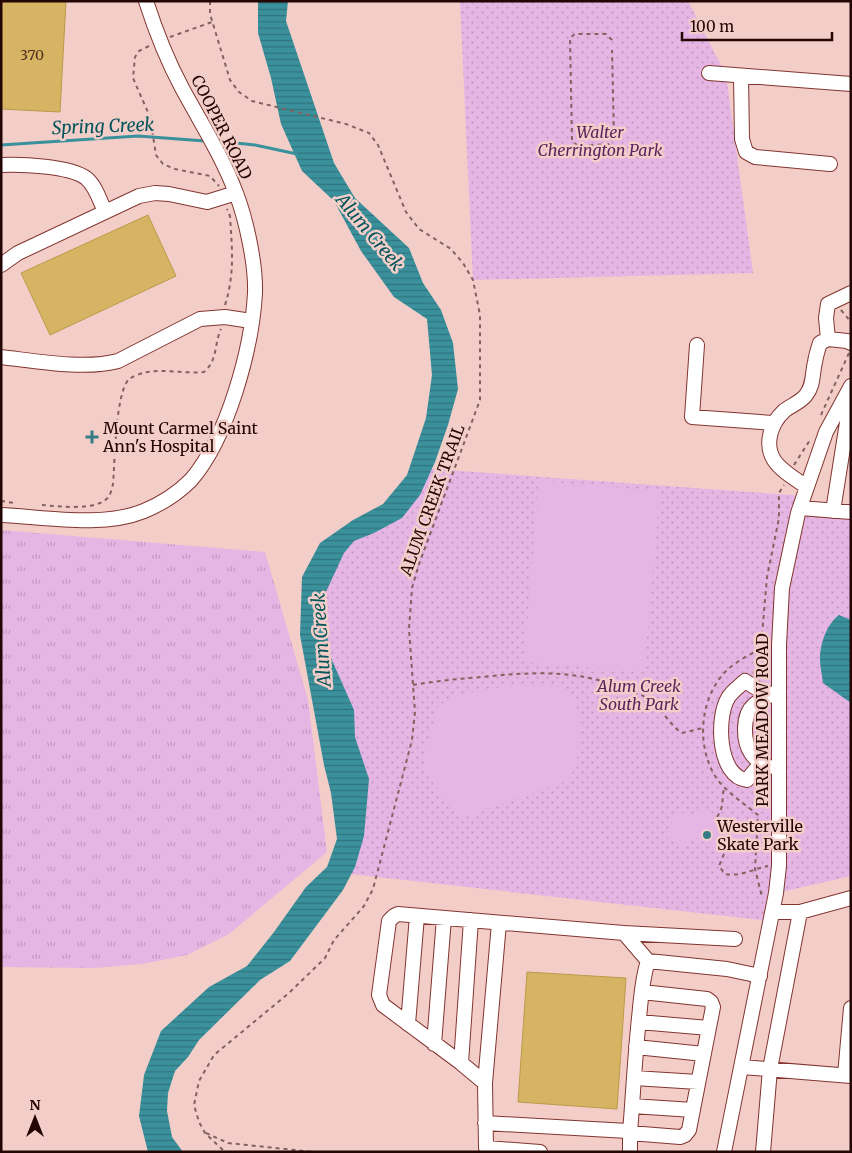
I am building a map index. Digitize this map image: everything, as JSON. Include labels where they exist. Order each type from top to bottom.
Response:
[{"type":"street","name":"COOPER ROAD","points":[[1,515],[88,520],[116,519],[143,511],[169,498],[190,480],[207,458],[220,434],[240,376],[247,351],[255,292],[246,229],[230,195],[217,150],[182,88],[159,41],[146,1]]},
{"type":"street","points":[[709,73],[851,84]]},
{"type":"street","points":[[741,76],[742,139],[746,152],[755,157],[830,164]]},
{"type":"street","points":[[1,164],[63,169],[74,172],[86,178],[94,187],[105,212]]},
{"type":"street","points":[[1,265],[18,253],[139,196],[155,193],[170,194],[207,202],[230,195]]},
{"type":"street","points":[[828,339],[826,318],[828,304],[851,292]]},
{"type":"street","points":[[1,357],[89,366],[106,364],[118,361],[200,319],[223,318],[251,321]]},
{"type":"street","points":[[808,487],[792,477],[774,460],[769,448],[773,423],[784,411],[806,396],[813,381],[814,362],[820,343],[828,339],[847,340],[851,343]]},
{"type":"street","points":[[698,345],[692,417],[773,423]]},
{"type":"street","points":[[833,510],[848,416],[849,390]]},
{"type":"street","name":"PARK MEADOW ROAD","points":[[724,1152],[773,912],[779,866],[779,769],[774,693],[782,588],[800,508],[826,432],[849,390]]},
{"type":"street","points":[[800,508],[851,512]]},
{"type":"street","points":[[761,763],[748,780],[742,779],[731,771],[722,744],[720,728],[722,714],[728,697],[745,681],[774,693]]},
{"type":"street","points":[[774,693],[752,706],[746,719],[745,733],[747,745],[752,755],[761,763],[779,769]]},
{"type":"street","points":[[773,912],[800,912],[851,898]]},
{"type":"street","points":[[763,1152],[770,1069],[800,912]]},
{"type":"street","points":[[485,1083],[383,1005],[379,995],[389,921],[394,916],[398,914],[624,933],[735,939]]},
{"type":"street","points":[[408,1024],[417,916]]},
{"type":"street","points":[[434,1044],[444,918]]},
{"type":"street","points":[[461,1063],[471,920]]},
{"type":"street","points":[[499,923],[485,1083],[486,1148],[540,1152]]},
{"type":"street","points":[[624,933],[648,961],[727,969],[760,976]]},
{"type":"street","points":[[630,1152],[636,1047],[644,974],[648,961]]},
{"type":"street","points":[[486,1122],[628,1131],[630,1133],[680,1137],[685,1135],[689,1130],[713,1007],[707,998],[642,992]]},
{"type":"street","points":[[742,1067],[848,1075],[851,1008]]},
{"type":"street","points":[[639,1022],[709,1028]]},
{"type":"street","points":[[636,1047],[704,1054]]},
{"type":"street","points":[[634,1078],[698,1082]]},
{"type":"street","points":[[632,1106],[693,1110]]},
{"type":"path","name":"ALUM CREEK TRAIL","points":[[210,1],[212,22],[230,80],[239,92],[252,102],[346,124],[369,133],[378,145],[406,212],[419,229],[451,249],[463,263],[473,280],[480,315],[480,400],[419,564],[412,588],[409,629],[415,712],[412,740],[373,889],[364,906],[334,940],[325,958],[289,993],[214,1055],[199,1081],[194,1105],[199,1122],[204,1133],[225,1152]]},
{"type":"path","points":[[41,505],[92,506],[104,501],[109,496],[113,484],[119,405],[122,391],[129,379],[142,373],[158,371],[204,372],[214,360],[216,343],[223,325],[224,308],[232,280],[230,195],[222,190],[210,176],[163,164],[156,155],[150,117],[133,78],[135,57],[139,51],[159,41],[212,22]]},
{"type":"path","points":[[612,40],[606,34],[575,34],[570,38],[572,141],[578,146],[609,144],[614,136],[612,50]]},
{"type":"path","points":[[1,502],[16,503]]},
{"type":"path","points":[[413,685],[514,674],[588,676],[647,698],[682,733],[703,728]]},
{"type":"path","points":[[717,816],[723,808],[723,792],[725,788]]},
{"type":"path","points":[[758,815],[755,869],[763,900]]},
{"type":"path","points":[[724,854],[719,866],[725,874],[741,874],[755,869],[779,866]]},
{"type":"path","points":[[204,1133],[228,1143],[314,1152]]},
{"type":"green space","name":"Walter Cherrington Park","points":[[460,1],[688,1],[726,75],[753,273],[473,280]]},
{"type":"green space","name":"Alum Creek South Park","points":[[419,468],[804,496],[799,513],[851,516],[851,876],[777,893],[771,921],[341,873],[314,592],[336,541],[393,508]]},
{"type":"green space","points":[[539,481],[660,491],[644,672],[524,662]]},
{"type":"green space","points":[[1,530],[265,552],[308,700],[327,852],[229,934],[187,955],[142,964],[95,968],[1,967]]},
{"type":"green space","points":[[518,684],[556,686],[567,691],[572,697],[579,716],[580,727],[578,750],[573,770],[567,781],[469,815],[461,815],[427,773],[425,753],[437,708],[452,696]]},
{"type":"green space","name":"Westerville Skate Park","points":[[701,806],[723,820],[729,820],[731,816],[748,825],[748,833],[743,843],[745,851],[740,863],[695,837],[690,839],[684,848],[668,839],[666,832],[679,811],[694,818]]},
{"type":"water","name":"Alum Creek","points":[[258,1],[288,1],[286,21],[334,163],[355,198],[409,248],[423,283],[441,310],[453,343],[458,389],[435,462],[420,495],[402,518],[354,541],[344,553],[324,596],[331,658],[354,710],[355,737],[369,779],[364,836],[355,867],[343,890],[290,961],[260,980],[199,1040],[188,1057],[175,1071],[168,1093],[167,1111],[172,1137],[183,1152],[148,1152],[139,1116],[144,1075],[161,1031],[209,987],[247,966],[306,887],[327,867],[337,839],[331,793],[300,635],[302,577],[320,543],[353,520],[383,504],[407,475],[426,418],[432,375],[427,319],[394,297],[361,251],[334,201],[302,171],[281,124],[271,78],[258,33]]},
{"type":"water","points":[[839,615],[851,620],[851,703],[823,683],[820,653],[823,640],[831,623]]},
{"type":"building","points":[[1,1],[66,1],[60,112],[1,109]]},
{"type":"building","points":[[148,215],[176,276],[50,335],[21,273]]},
{"type":"building","points":[[527,972],[626,978],[617,1109],[518,1102]]},
{"type":"waterway","name":"Spring Creek","points":[[1,145],[138,136],[205,141]]},
{"type":"waterway","points":[[226,142],[255,145],[297,154]]},
{"type":"place","name":"Mount Carmel Saint Ann's Hospital","points":[[92,437]]},
{"type":"place","name":"Westerville Skate Park","points":[[707,835]]}]
